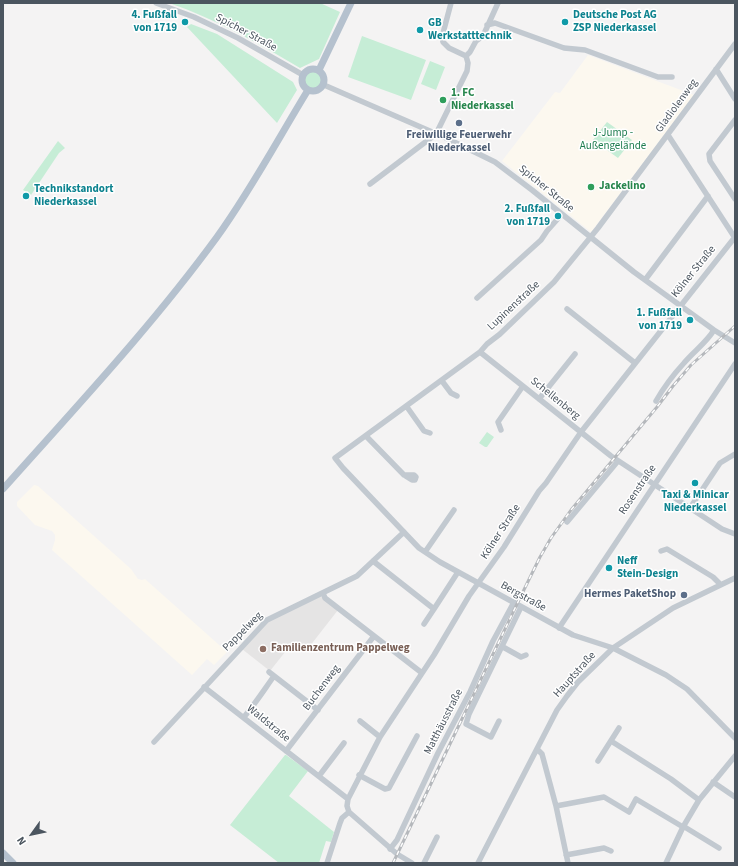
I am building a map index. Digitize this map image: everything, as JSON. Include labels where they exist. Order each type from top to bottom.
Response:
[{"type":"main road","points":[[319,70],[351,3]]},
{"type":"main road","points":[[312,68],[319,70],[324,75],[324,84],[322,88],[315,91],[308,90],[302,82],[303,75],[312,68]]},
{"type":"main road","points":[[3,489],[121,356],[206,252],[240,203],[308,90]]},
{"type":"main road","points":[[3,853],[13,863]]},
{"type":"street","name":"Spicher Straße","points":[[156,3],[194,17],[238,38],[303,75]]},
{"type":"street","points":[[370,184],[436,134],[467,71],[468,63],[466,56],[449,48],[443,42],[442,37],[451,3]]},
{"type":"street","points":[[466,56],[476,41],[483,36],[498,3]]},
{"type":"street","points":[[487,26],[495,23],[564,48],[585,50],[658,77],[672,77]]},
{"type":"street","name":"Gladiolenweg","points":[[591,237],[735,44]]},
{"type":"street","points":[[716,69],[735,99]]},
{"type":"street","name":"Spicher Straße","points":[[324,84],[495,162],[645,280],[714,330],[735,343]]},
{"type":"street","points":[[735,120],[709,154],[710,161],[735,200]]},
{"type":"street","points":[[668,135],[735,237]]},
{"type":"street","points":[[645,280],[708,196]]},
{"type":"street","points":[[477,298],[541,240],[562,214]]},
{"type":"street","name":"Lupinenstraße","points":[[351,447],[480,352],[554,282],[591,237]]},
{"type":"street","name":"Kölner Straße","points":[[348,799],[380,736],[422,673],[469,596],[539,491],[581,432],[735,237]]},
{"type":"street","points":[[567,309],[635,363]]},
{"type":"street","points":[[656,401],[666,385],[685,362],[708,340],[714,330]]},
{"type":"street","name":"Schellenberg","points":[[480,352],[618,461],[722,529],[735,534]]},
{"type":"street","points":[[539,399],[575,354]]},
{"type":"street","name":"Rosenstraße","points":[[559,628],[735,364]]},
{"type":"street","points":[[442,381],[451,393],[457,396]]},
{"type":"street","points":[[500,430],[498,422],[523,386]]},
{"type":"street","points":[[406,407],[424,431],[430,433]]},
{"type":"street","points":[[366,436],[404,475]]},
{"type":"street","name":"Bergstraße","points":[[351,447],[336,458],[343,468],[419,548],[458,572],[559,628],[573,635],[613,648],[666,675],[687,689],[735,738]]},
{"type":"street","points":[[690,508],[720,463],[735,454]]},
{"type":"street","points":[[567,522],[618,461]]},
{"type":"street","points":[[425,552],[454,510]]},
{"type":"street","name":"Pappelweg","points":[[154,742],[267,620],[358,576],[404,532]]},
{"type":"street","points":[[661,551],[667,549],[714,577],[720,584]]},
{"type":"street","points":[[373,562],[434,609]]},
{"type":"street","points":[[424,624],[458,572]]},
{"type":"street","name":"Hauptstraße","points":[[478,863],[557,710],[567,696],[613,648],[673,608],[735,578]]},
{"type":"street","points":[[323,593],[325,598],[422,673]]},
{"type":"street","name":"Matthäusstraße","points":[[390,849],[397,840],[438,753],[470,692],[493,641],[514,602]]},
{"type":"street","points":[[499,721],[491,737],[466,724],[521,607]]},
{"type":"street","name":"Buchenweg","points":[[286,751],[374,636]]},
{"type":"street","points":[[502,647],[521,657],[526,655]]},
{"type":"street","points":[[244,717],[262,695],[272,674],[318,710]]},
{"type":"street","name":"Waldstraße","points":[[204,687],[348,799]]},
{"type":"street","points":[[360,721],[380,736]]},
{"type":"street","points":[[598,761],[619,728]]},
{"type":"street","points":[[360,775],[386,789],[389,788],[417,736]]},
{"type":"street","points":[[611,741],[671,779],[699,800]]},
{"type":"street","points":[[319,776],[344,743]]},
{"type":"street","points":[[537,749],[542,754],[556,806],[568,863]]},
{"type":"street","points":[[666,863],[683,826],[699,800],[735,756]]},
{"type":"street","points":[[713,782],[735,797]]},
{"type":"street","points":[[556,806],[604,797],[629,812],[636,799],[719,848]]},
{"type":"street","points":[[348,799],[349,812],[390,849],[412,863]]},
{"type":"street","points":[[326,863],[342,818],[349,812]]},
{"type":"street","points":[[424,863],[437,837]]},
{"type":"street","points":[[566,855],[604,848],[611,850]]},
{"type":"shaded area","points":[[588,55],[694,95],[591,232],[502,161],[555,92],[560,93]]},
{"type":"shaded area","points":[[34,485],[38,486],[131,569],[138,579],[145,579],[227,652],[214,665],[207,659],[192,675],[52,550],[55,535],[52,531],[35,525],[17,506],[17,502]]},
{"type":"shaded area","points":[[320,596],[338,610],[306,651],[293,642],[270,671],[242,649],[268,621]]},
{"type":"green space","points":[[169,3],[320,3],[340,12],[319,59],[300,68],[220,24]]},
{"type":"green space","points":[[191,24],[217,34],[293,82],[297,90],[277,123],[187,27]]},
{"type":"green space","points":[[362,36],[426,60],[411,100],[348,77]]},
{"type":"green space","points":[[430,61],[445,67],[436,90],[421,84]]},
{"type":"green space","points":[[313,71],[319,74],[322,80],[319,86],[313,89],[307,86],[304,80],[307,74]]},
{"type":"green space","name":"J-Jump - Außengelände","points":[[607,122],[632,140],[618,158],[593,140]]},
{"type":"green space","points":[[58,141],[65,148],[59,153],[31,195],[23,190]]},
{"type":"green space","points":[[487,432],[494,437],[487,447],[485,447],[479,443]]},
{"type":"green space","points":[[285,755],[308,771],[289,796],[334,832],[331,842],[326,841],[319,863],[279,863],[230,825]]},
{"type":"railway","points":[[393,863],[517,604],[551,538],[571,510],[691,365],[735,326]]},
{"type":"place","name":"4. Fußfall von 1719","points":[[185,22]]},
{"type":"place","name":"Deutsche Post AG ZSP Niederkassel","points":[[565,22]]},
{"type":"place","name":"GB Werkstatttechnik","points":[[420,30]]},
{"type":"place","name":"1. FC Niederkassel","points":[[443,100]]},
{"type":"place","name":"Freiwillige Feuerwehr Niederkassel","points":[[459,123]]},
{"type":"place","name":"Jackelino","points":[[591,187]]},
{"type":"place","name":"Technikstandort Niederkassel","points":[[26,196]]},
{"type":"place","name":"2. Fußfall von 1719","points":[[558,216]]},
{"type":"place","name":"1. Fußfall von 1719","points":[[690,320]]},
{"type":"place","name":"Taxi & Minicar Niederkassel","points":[[695,483]]},
{"type":"place","name":"Neff Stein-Design","points":[[609,568]]},
{"type":"place","name":"Hermes PaketShop","points":[[684,595]]},
{"type":"place","name":"Familienzentrum Pappelweg","points":[[263,649]]}]
